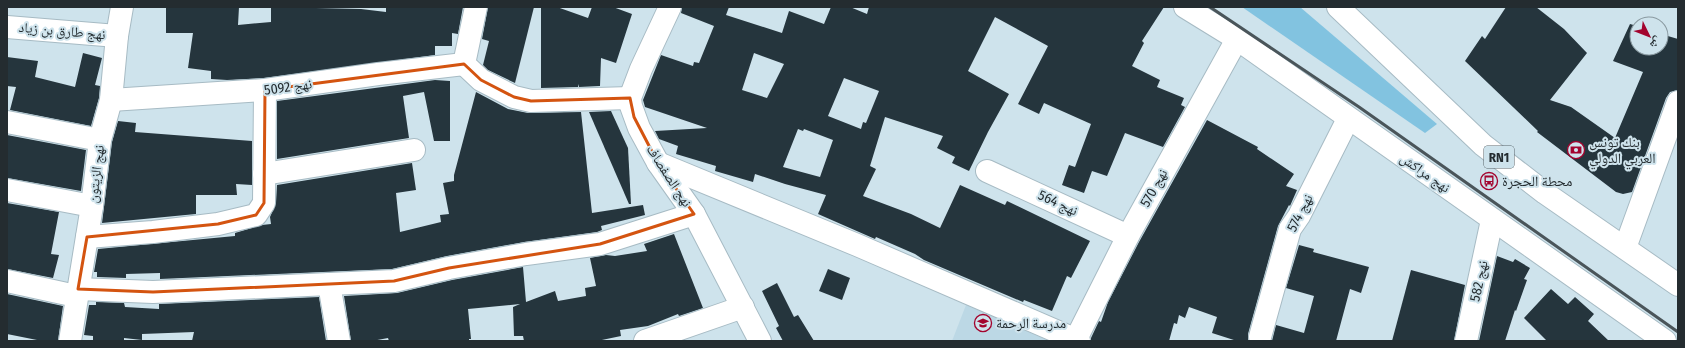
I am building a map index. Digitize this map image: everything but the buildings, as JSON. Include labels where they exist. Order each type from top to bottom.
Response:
[{"type":"street","name":"نهج الزيتون","points":[[70,341],[92,206],[100,140],[111,100],[117,36],[122,7]]},
{"type":"street","points":[[476,7],[464,64],[481,80],[514,97],[531,101],[630,98],[665,8]]},
{"type":"street","name":"نهج مراكش","points":[[1185,7],[1237,39],[1348,119],[1665,341]]},
{"type":"street","name":"RN1","points":[[1338,7],[1483,145],[1545,193],[1678,285]]},
{"type":"street","name":"نهج طارق بن زياد","points":[[7,27],[117,36]]},
{"type":"street","name":"نهج 570","points":[[1078,340],[1128,236],[1237,39]]},
{"type":"street","name":"نهج 5092","points":[[111,100],[266,90],[378,74],[464,64]]},
{"type":"street","points":[[87,237],[153,232],[249,218],[256,215],[264,204],[266,90]]},
{"type":"street","name":"نهج الصفصاف","points":[[630,98],[634,117],[658,163],[694,214],[760,341]]},
{"type":"street","points":[[1625,248],[1678,102]]},
{"type":"street","name":"نهج 574","points":[[1260,337],[1290,229],[1299,216],[1348,119]]},
{"type":"street","points":[[7,122],[100,140]]},
{"type":"street","points":[[264,174],[414,150]]},
{"type":"street","points":[[658,163],[1078,340]]},
{"type":"street","name":"نهج 564","points":[[988,171],[1128,236]]},
{"type":"street","points":[[7,190],[92,206]]},
{"type":"street","points":[[7,281],[77,292],[153,292],[394,281],[457,266],[600,244],[694,214]]},
{"type":"street","name":"نهج 582","points":[[1466,341],[1492,220]]},
{"type":"street","points":[[329,284],[339,341]]},
{"type":"street","points":[[645,341],[743,307]]},
{"type":"highlighted area","points":[[464,64],[481,80],[514,97],[531,101],[630,98],[634,117],[658,163],[694,214],[600,244],[449,268],[394,281],[153,292],[78,289],[87,237],[218,224],[256,215],[264,203],[265,90]]},
{"type":"shaded area","points":[[1242,7],[1300,7],[1437,124],[1425,133]]},
{"type":"shaded area","name":"مدرسة الرحمة","points":[[966,305],[1047,340],[952,341]]},
{"type":"railway","points":[[1210,7],[1359,107],[1678,332]]},
{"type":"place","name":"بنك تونس العربي الدولي","points":[[1576,150]]},
{"type":"place","name":"محطة الحجرة","points":[[1489,181]]},
{"type":"place","name":"مدرسة الرحمة","points":[[983,323]]}]
